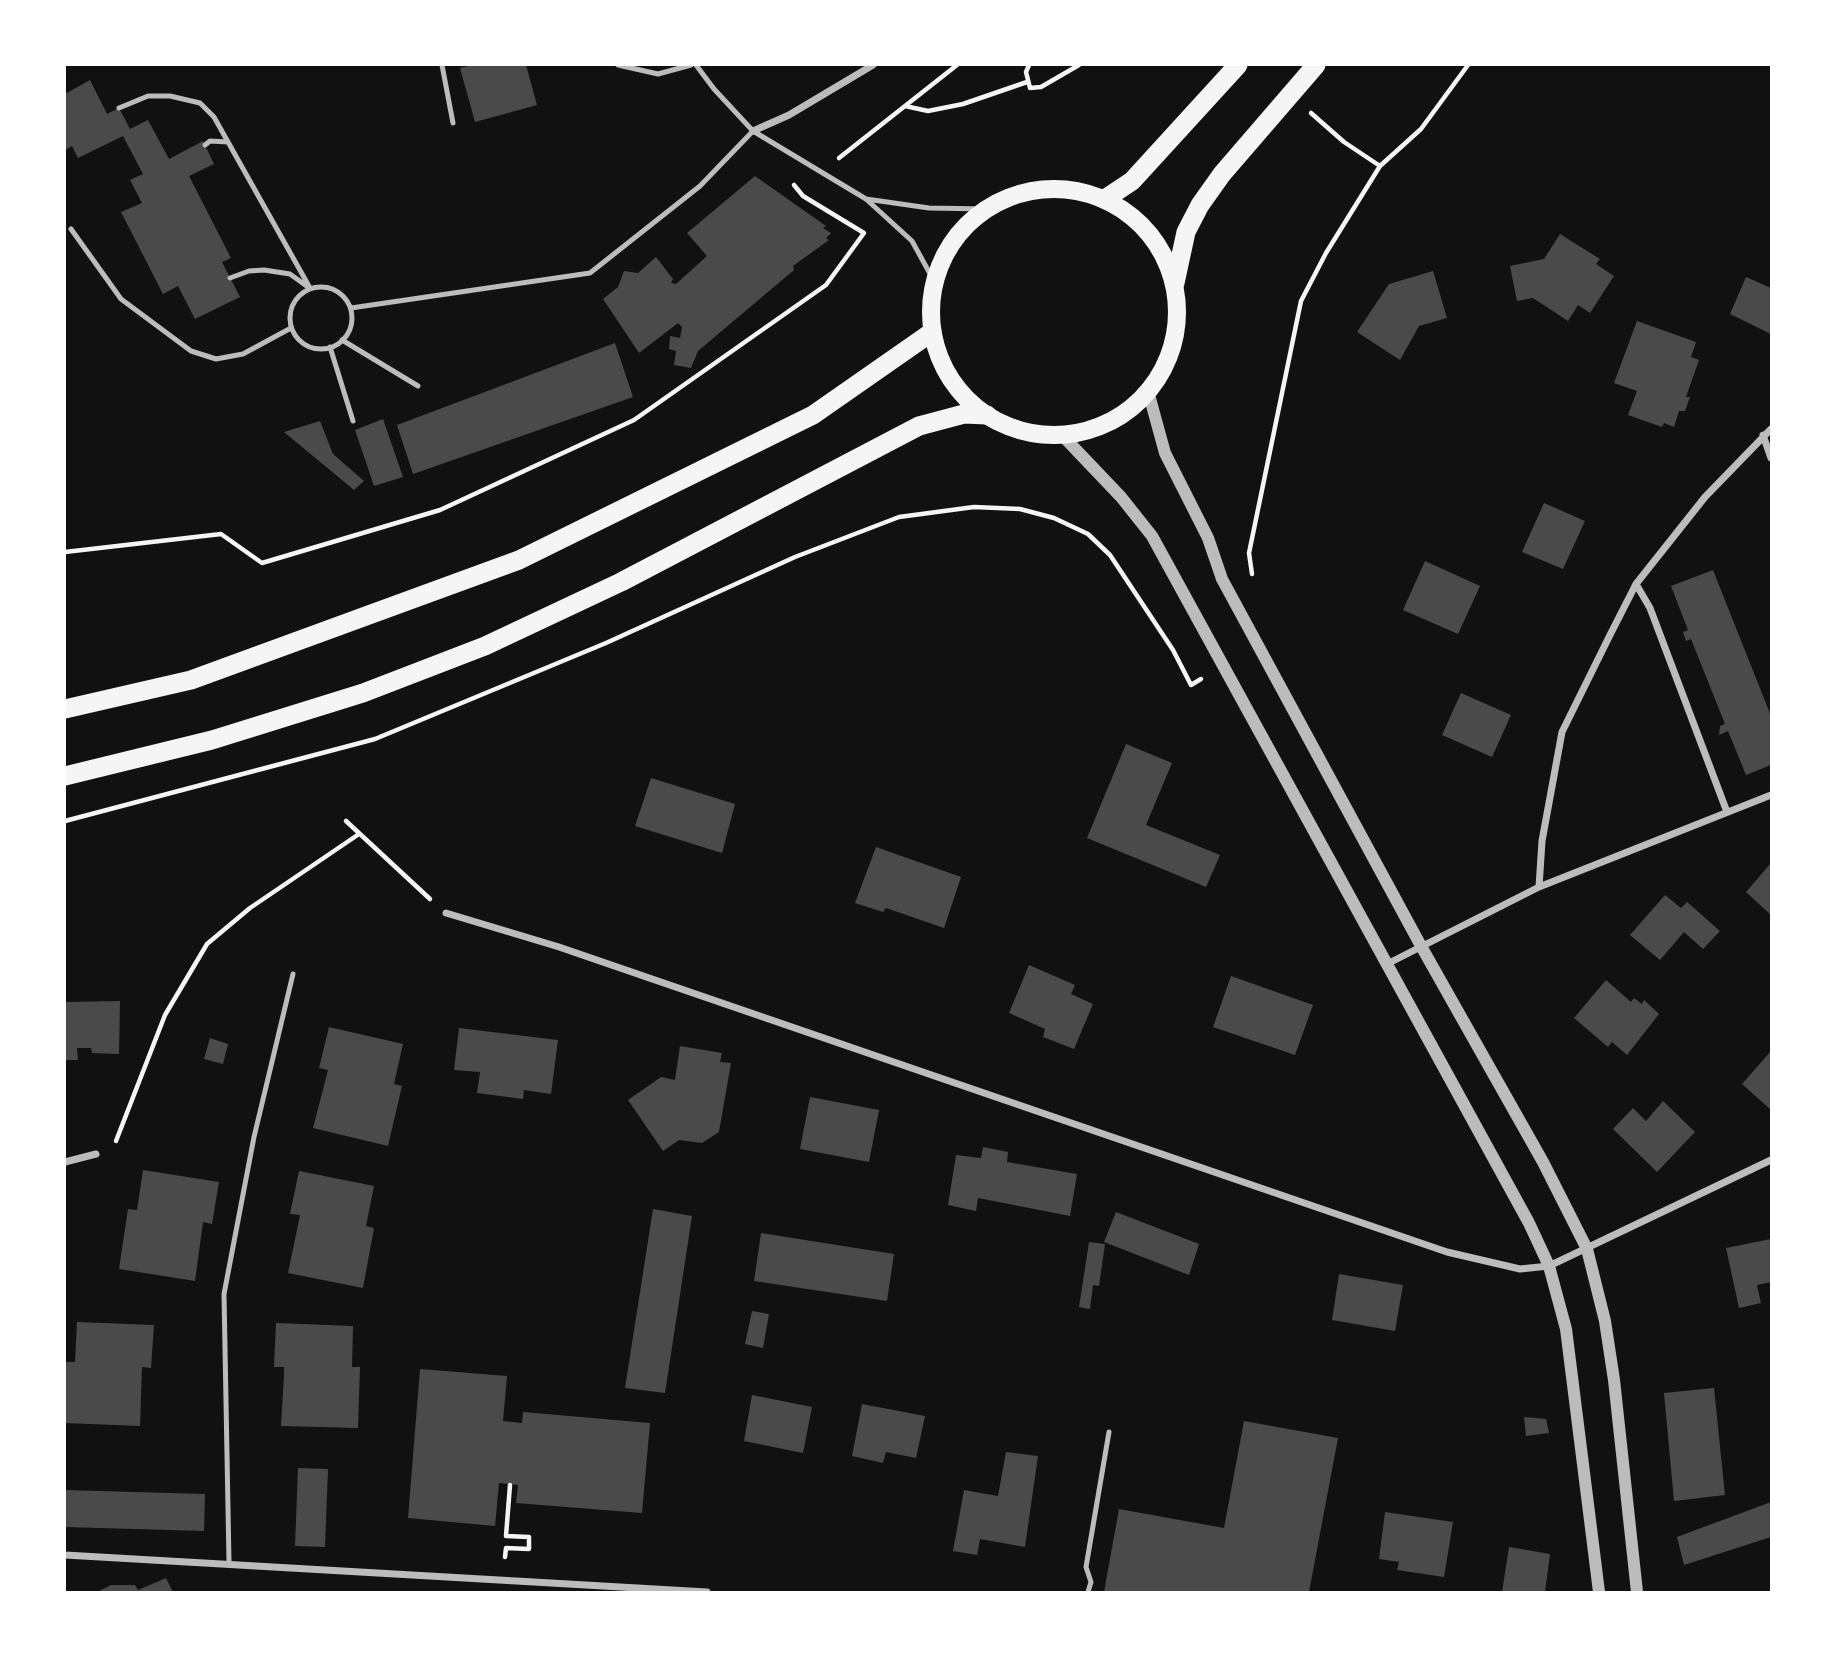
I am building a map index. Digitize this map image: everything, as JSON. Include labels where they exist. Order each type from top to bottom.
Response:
[{"type":"highway","points":[[1105,199],[1132,181],[1238,65]]},
{"type":"highway","points":[[1175,283],[1186,232],[1200,205],[1222,174],[1316,65]]},
{"type":"highway","points":[[65,709],[191,680],[519,560],[813,415],[932,332]]},
{"type":"highway","points":[[65,776],[225,737],[363,693],[485,646],[621,582],[898,435],[945,417],[987,415]]},
{"type":"main road","points":[[1065,189],[1105,199],[1137,220],[1160,248],[1175,283],[1178,313],[1173,344],[1164,369],[1149,391],[1109,422],[1061,434],[1023,430],[987,415],[961,393],[943,364],[932,332],[934,281],[951,244],[963,228],[986,209],[1024,192],[1065,189]]},
{"type":"street","points":[[753,131],[789,115],[873,65]]},
{"type":"street","points":[[1149,391],[1165,453],[1208,538],[1222,579],[1421,946],[1543,1161],[1587,1249],[1605,1321],[1615,1380],[1637,1592]]},
{"type":"street","points":[[1539,887],[1542,841],[1562,732],[1636,584],[1705,497],[1771,429]]},
{"type":"street","points":[[1061,434],[1121,497],[1152,536],[1508,1180],[1549,1266],[1566,1329],[1599,1592]]},
{"type":"street","points":[[1763,435],[1771,458]]},
{"type":"street","points":[[1636,584],[1650,608],[1727,812]]},
{"type":"street","points":[[1387,964],[1539,887],[1771,795]]},
{"type":"street","points":[[446,914],[559,947],[1447,1252],[1520,1269],[1549,1266],[1771,1160]]},
{"type":"street","points":[[65,1162],[96,1154]]},
{"type":"street","points":[[65,1555],[707,1592]]},
{"type":"lane","points":[[442,65],[453,123]]},
{"type":"lane","points":[[618,65],[658,74],[694,65],[753,131],[866,199],[912,241],[934,281]]},
{"type":"lane","points":[[119,108],[148,96],[170,96],[200,103],[214,117],[310,288]]},
{"type":"lane","points":[[351,308],[590,274],[700,186],[753,131]]},
{"type":"lane","points":[[205,145],[210,141],[228,142]]},
{"type":"lane","points":[[866,199],[929,208],[986,209]]},
{"type":"lane","points":[[71,229],[121,299],[191,351],[216,359],[243,354],[291,328]]},
{"type":"lane","points":[[230,278],[249,271],[264,270],[290,274],[310,288]]},
{"type":"lane","points":[[320,286],[339,292],[351,308],[351,325],[342,340],[330,347],[311,347],[295,336],[291,328],[291,309],[302,293],[310,288],[320,286]]},
{"type":"lane","points":[[342,340],[418,386]]},
{"type":"lane","points":[[330,347],[353,421]]},
{"type":"lane","points":[[229,1563],[224,1294],[254,1137],[293,974]]},
{"type":"lane","points":[[1088,1592],[1091,1582],[1086,1567],[1109,1432]]},
{"type":"path","points":[[821,172],[957,65]]},
{"type":"path","points":[[1029,65],[1027,82],[1030,88],[1041,87],[1079,65]]},
{"type":"path","points":[[1255,581],[1249,553],[1301,301],[1326,253],[1380,166],[1421,129],[1468,65]]},
{"type":"path","points":[[905,106],[928,111],[963,104],[1027,82]]},
{"type":"path","points":[[1344,142],[1380,166]]},
{"type":"path","points":[[65,552],[221,534],[262,563],[440,510],[634,420],[826,285],[864,233],[803,196],[786,175]]},
{"type":"path","points":[[65,821],[375,738],[606,643],[795,556],[899,517],[974,507],[1020,509],[1054,518],[1088,534],[1110,555],[1172,650],[1191,685]]},
{"type":"path","points":[[346,821],[446,914]]},
{"type":"path","points":[[96,1154],[114,1146],[165,1015],[207,944],[250,908],[359,834]]},
{"type":"path","points":[[504,1579],[510,1485]]},
{"type":"path","points":[[506,1536],[529,1536],[529,1549],[506,1548]]},
{"type":"building","points":[[473,65],[526,65],[537,105],[475,122],[460,68]]},
{"type":"building","points":[[90,80],[107,114],[119,108],[130,129],[148,120],[169,159],[203,141],[214,164],[189,176],[231,258],[222,262],[240,297],[195,319],[178,286],[163,294],[121,212],[142,203],[130,180],[143,174],[123,136],[78,158],[72,146],[65,150],[65,94]]},
{"type":"building","points":[[755,176],[826,226],[823,228],[831,233],[826,238],[829,240],[793,266],[794,270],[698,351],[691,368],[674,365],[676,351],[669,349],[670,336],[680,338],[682,327],[678,323],[639,353],[603,299],[618,287],[624,271],[638,273],[656,257],[673,279],[671,283],[676,284],[707,256],[687,233]]},
{"type":"building","points":[[1560,234],[1600,259],[1596,264],[1614,276],[1590,313],[1578,305],[1568,321],[1533,298],[1517,301],[1510,266],[1544,259]]},
{"type":"building","points":[[1433,271],[1447,318],[1419,326],[1400,360],[1357,332],[1389,284]]},
{"type":"building","points":[[1746,277],[1771,288],[1771,334],[1730,314]]},
{"type":"building","points":[[1637,321],[1696,342],[1691,357],[1699,360],[1686,397],[1690,397],[1685,411],[1679,411],[1674,427],[1664,423],[1662,427],[1628,415],[1637,391],[1614,383]]},
{"type":"building","points":[[615,343],[633,397],[413,474],[397,425]]},
{"type":"building","points":[[383,419],[403,477],[374,486],[355,430]]},
{"type":"building","points":[[320,421],[333,454],[364,481],[354,490],[284,432]]},
{"type":"building","points":[[1544,503],[1585,521],[1563,569],[1522,552]]},
{"type":"building","points":[[1425,561],[1480,586],[1458,634],[1403,610]]},
{"type":"building","points":[[1713,570],[1771,716],[1771,765],[1746,775],[1728,731],[1719,735],[1720,726],[1725,724],[1691,639],[1686,641],[1683,632],[1688,630],[1671,586]]},
{"type":"building","points":[[1461,693],[1511,715],[1492,757],[1442,735]]},
{"type":"building","points":[[1126,744],[1172,763],[1146,825],[1220,855],[1206,887],[1087,838]]},
{"type":"building","points":[[651,778],[735,804],[722,853],[635,826]]},
{"type":"building","points":[[876,847],[961,877],[944,928],[886,908],[883,912],[855,903]]},
{"type":"building","points":[[1771,863],[1771,915],[1746,892]]},
{"type":"building","points":[[1665,895],[1681,908],[1687,902],[1720,931],[1703,949],[1684,932],[1660,960],[1630,935]]},
{"type":"building","points":[[1029,965],[1075,985],[1071,994],[1093,1004],[1074,1049],[1043,1037],[1045,1029],[1009,1013]]},
{"type":"building","points":[[1231,976],[1313,1005],[1295,1055],[1213,1027]]},
{"type":"building","points":[[1606,980],[1631,1002],[1634,998],[1642,1004],[1644,1000],[1659,1014],[1627,1055],[1612,1042],[1608,1047],[1574,1018]]},
{"type":"building","points":[[120,1001],[119,1054],[92,1053],[91,1048],[77,1048],[78,1060],[65,1060],[65,1002]]},
{"type":"building","points":[[329,1027],[403,1044],[394,1084],[402,1086],[388,1146],[313,1128],[328,1070],[319,1068]]},
{"type":"building","points":[[459,1028],[558,1040],[551,1094],[524,1090],[523,1099],[477,1093],[480,1072],[454,1070]]},
{"type":"building","points":[[210,1038],[228,1044],[223,1064],[204,1059]]},
{"type":"building","points":[[680,1046],[722,1053],[720,1062],[731,1063],[719,1132],[702,1143],[679,1140],[663,1151],[628,1100],[661,1077],[675,1080]]},
{"type":"building","points":[[1771,1051],[1771,1110],[1742,1084]]},
{"type":"building","points":[[810,1097],[879,1110],[869,1162],[800,1149]]},
{"type":"building","points":[[1663,1101],[1695,1132],[1657,1172],[1613,1129],[1633,1108],[1646,1121]]},
{"type":"building","points":[[983,1147],[1008,1152],[1007,1162],[1077,1174],[1070,1216],[978,1198],[976,1211],[948,1205],[956,1155],[981,1158]]},
{"type":"building","points":[[143,1170],[219,1182],[212,1224],[203,1222],[195,1281],[119,1269],[128,1209],[137,1210]]},
{"type":"building","points":[[299,1171],[374,1186],[366,1226],[374,1228],[363,1288],[288,1273],[300,1215],[290,1214]]},
{"type":"building","points":[[653,1209],[692,1216],[665,1393],[625,1388]]},
{"type":"building","points":[[1116,1212],[1199,1244],[1189,1275],[1104,1242]]},
{"type":"building","points":[[761,1233],[894,1254],[887,1301],[754,1281]]},
{"type":"building","points":[[1771,1239],[1771,1282],[1757,1285],[1761,1303],[1739,1308],[1726,1248]]},
{"type":"building","points":[[1089,1242],[1105,1244],[1099,1286],[1093,1285],[1090,1309],[1079,1307]]},
{"type":"building","points":[[1339,1274],[1403,1285],[1395,1331],[1332,1320]]},
{"type":"building","points":[[752,1311],[769,1314],[763,1348],[745,1344]]},
{"type":"building","points":[[77,1322],[154,1325],[151,1368],[142,1367],[140,1426],[65,1423],[66,1362],[75,1362]]},
{"type":"building","points":[[276,1323],[353,1326],[352,1367],[360,1367],[358,1428],[281,1426],[284,1367],[274,1367]]},
{"type":"building","points":[[420,1369],[507,1376],[503,1421],[522,1423],[523,1412],[650,1423],[642,1513],[516,1503],[518,1485],[499,1483],[495,1526],[408,1518]]},
{"type":"building","points":[[1714,1388],[1725,1495],[1674,1501],[1664,1393]]},
{"type":"building","points":[[752,1395],[812,1407],[803,1453],[744,1441]]},
{"type":"building","points":[[862,1404],[925,1416],[916,1458],[886,1452],[883,1463],[852,1456]]},
{"type":"building","points":[[1524,1417],[1546,1419],[1549,1433],[1526,1436]]},
{"type":"building","points":[[1244,1421],[1338,1438],[1309,1592],[1104,1592],[1119,1509],[1224,1528]]},
{"type":"building","points":[[1006,1452],[1038,1456],[1025,1547],[980,1539],[977,1555],[953,1551],[964,1490],[998,1496]]},
{"type":"building","points":[[298,1468],[328,1469],[325,1547],[295,1546]]},
{"type":"building","points":[[65,1490],[205,1494],[204,1531],[65,1527]]},
{"type":"building","points":[[1771,1502],[1771,1537],[1684,1565],[1677,1537]]},
{"type":"building","points":[[1385,1512],[1453,1522],[1444,1577],[1397,1570],[1399,1562],[1379,1559]]},
{"type":"building","points":[[1509,1547],[1550,1554],[1545,1592],[1502,1592]]},
{"type":"building","points":[[166,1578],[173,1592],[97,1592],[111,1585],[135,1585],[138,1590]]}]
